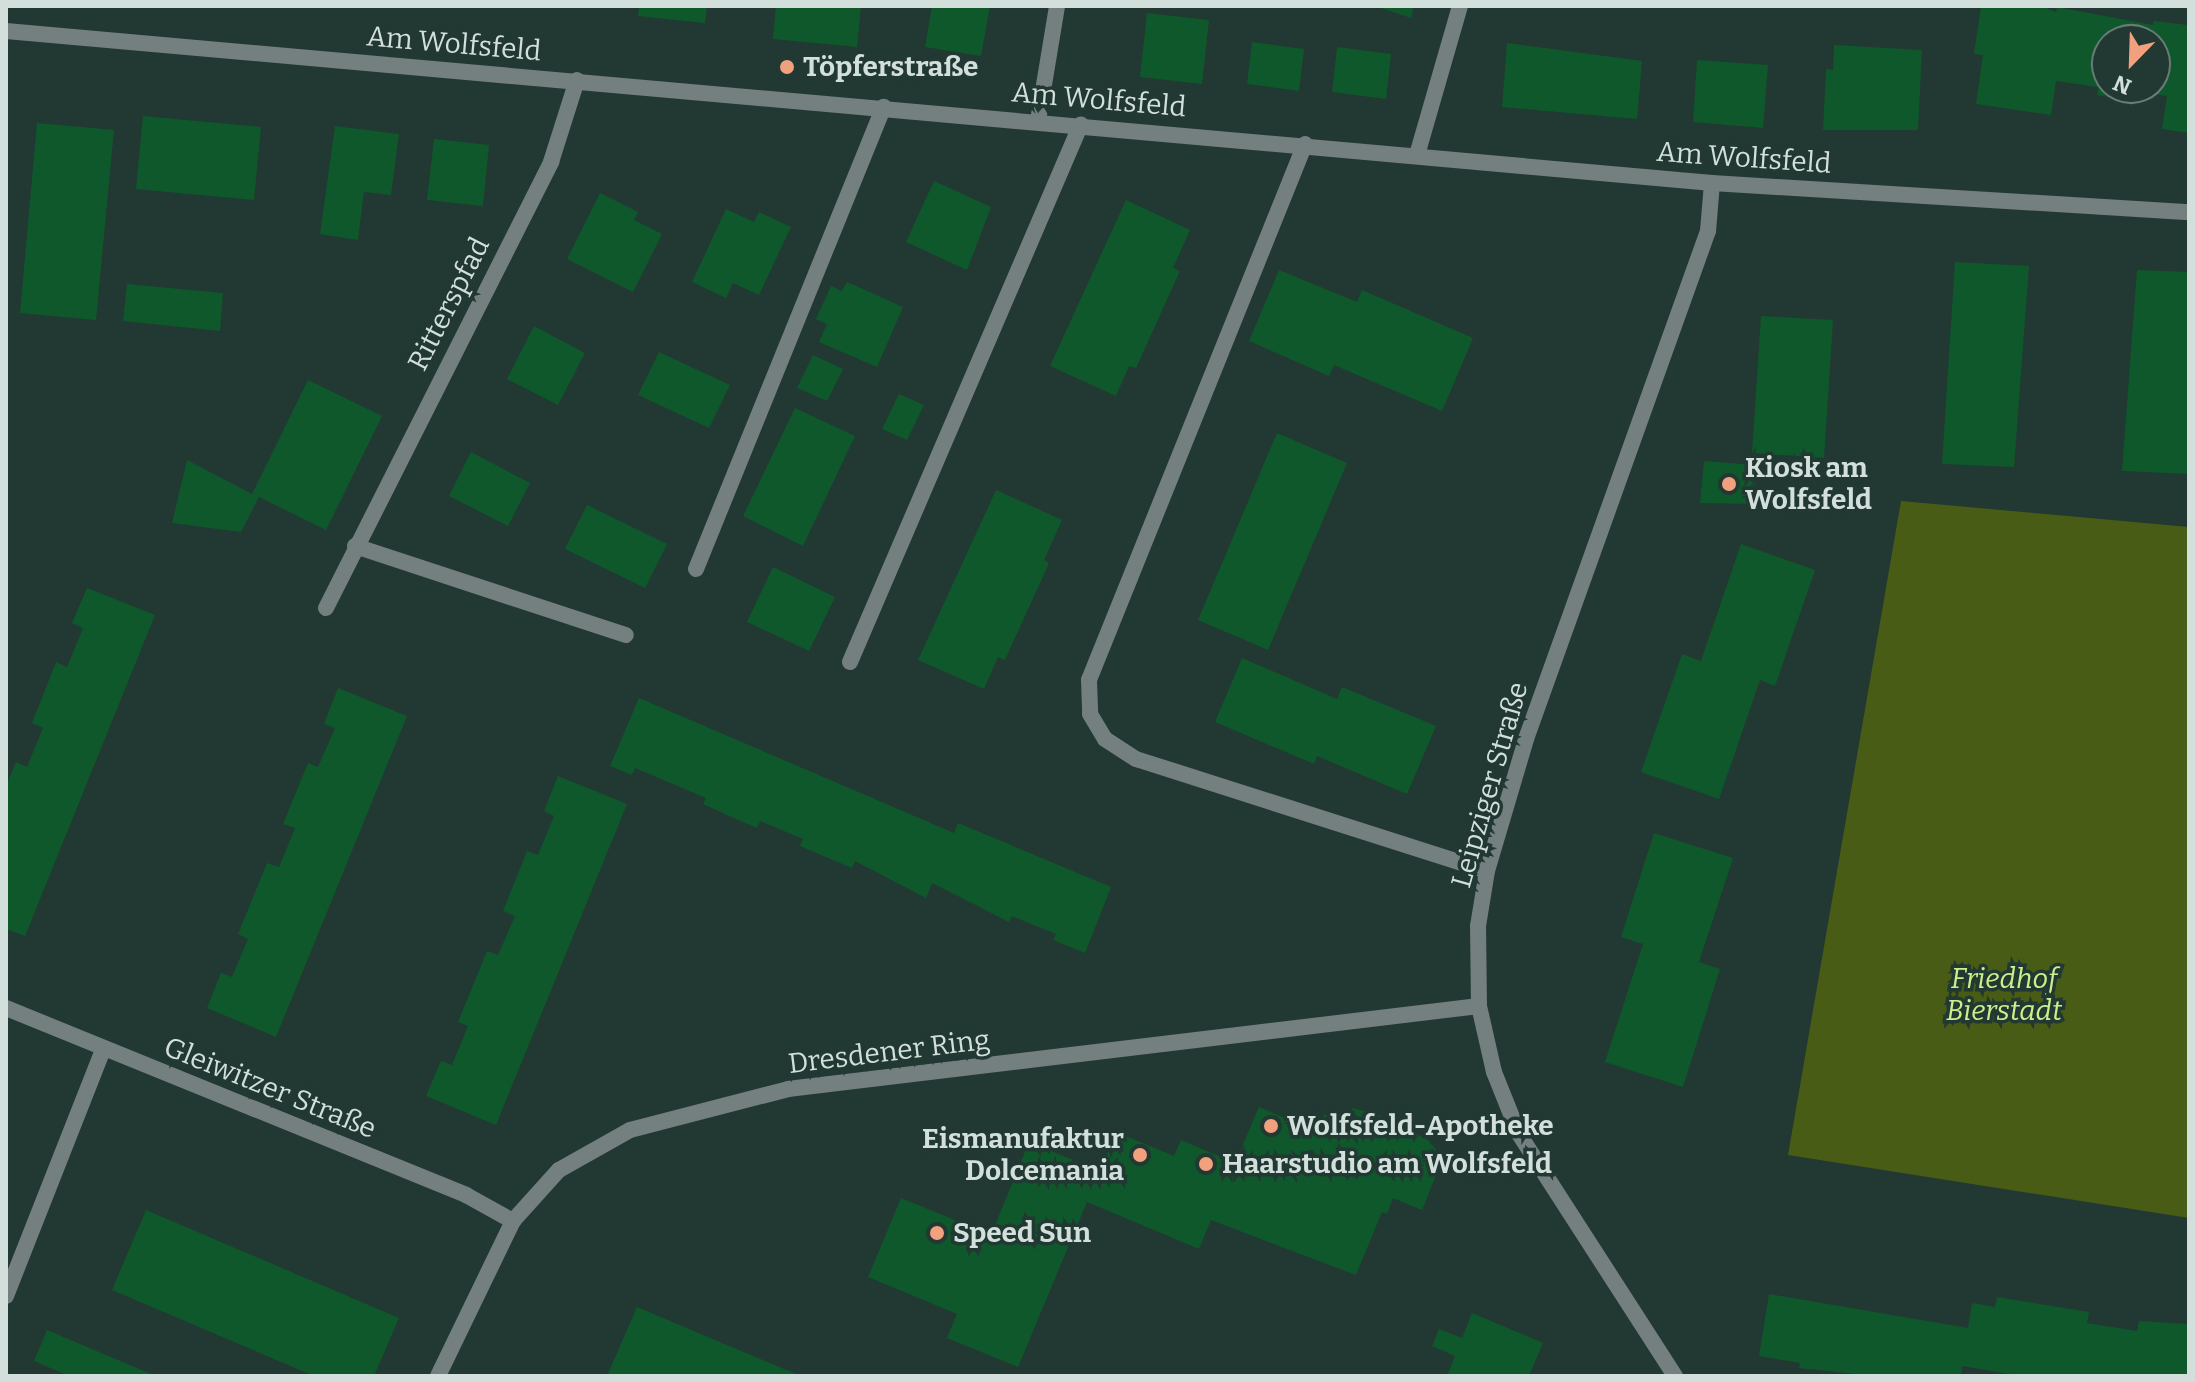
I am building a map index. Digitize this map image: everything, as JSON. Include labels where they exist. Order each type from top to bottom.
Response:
[{"type":"street","points":[[1038,121],[1057,6]]},
{"type":"street","points":[[1417,155],[1460,6]]},
{"type":"street","name":"Am Wolfsfeld","points":[[6,31],[1081,124],[1712,183],[2189,212]]},
{"type":"street","name":"Ritterspfad","points":[[326,608],[551,162],[577,80]]},
{"type":"street","points":[[696,569],[884,107]]},
{"type":"street","points":[[850,662],[1081,124]]},
{"type":"street","points":[[1305,144],[1089,680],[1090,714],[1105,739],[1136,759],[1487,871]]},
{"type":"street","name":"Leipziger Straße","points":[[1675,1376],[1518,1132],[1494,1072],[1479,1006],[1478,926],[1487,871],[1526,739],[1708,231],[1712,183]]},
{"type":"street","points":[[355,546],[626,635]]},
{"type":"street","name":"Dresdener Ring","points":[[438,1376],[513,1221],[559,1170],[630,1130],[788,1089],[1479,1006]]},
{"type":"street","name":"Gleiwitzer Straße","points":[[6,1008],[466,1195],[513,1221]]},
{"type":"street","points":[[6,1296],[103,1050]]},
{"type":"green space","name":"Friedhof Bierstadt","points":[[1901,501],[2189,527],[2189,1218],[1788,1155]]},
{"type":"building","points":[[639,6],[707,6],[705,23],[638,16]]},
{"type":"building","points":[[776,6],[861,6],[857,47],[773,39]]},
{"type":"building","points":[[932,6],[990,6],[981,56],[925,47]]},
{"type":"building","points":[[1375,6],[1414,6],[1411,18]]},
{"type":"building","points":[[1981,6],[2041,6],[2056,12],[2057,7],[2148,24],[2091,24],[2091,86],[2056,81],[2051,115],[1976,104],[1983,55],[1974,54]]},
{"type":"building","points":[[1147,13],[1209,20],[1202,84],[1140,77]]},
{"type":"building","points":[[2154,21],[2188,25],[2189,133],[2162,129],[2166,104],[2171,104],[2171,24],[2153,24]]},
{"type":"building","points":[[1252,42],[1304,49],[1299,91],[1247,84]]},
{"type":"building","points":[[1507,43],[1642,61],[1637,119],[1502,107]]},
{"type":"building","points":[[1834,45],[1922,50],[1918,130],[1823,130],[1826,69],[1833,70]]},
{"type":"building","points":[[1337,47],[1391,54],[1386,99],[1332,92]]},
{"type":"building","points":[[1697,60],[1768,65],[1763,128],[1693,122]]},
{"type":"building","points":[[143,116],[261,127],[254,200],[136,189]]},
{"type":"building","points":[[37,123],[114,130],[96,320],[20,313]]},
{"type":"building","points":[[335,126],[399,134],[391,195],[364,192],[358,240],[320,234]]},
{"type":"building","points":[[434,139],[489,145],[483,206],[427,200]]},
{"type":"building","points":[[934,181],[991,207],[967,270],[906,242]]},
{"type":"building","points":[[600,193],[638,212],[634,220],[662,234],[633,292],[567,259]]},
{"type":"building","points":[[1126,200],[1190,230],[1173,268],[1180,271],[1136,368],[1129,366],[1116,396],[1050,366]]},
{"type":"building","points":[[726,209],[754,222],[759,212],[791,227],[759,295],[733,283],[726,298],[692,282]]},
{"type":"building","points":[[1955,262],[2029,266],[2014,467],[1942,464]]},
{"type":"building","points":[[1279,270],[1357,302],[1362,290],[1473,338],[1442,411],[1334,365],[1329,376],[1249,341]]},
{"type":"building","points":[[2137,270],[2189,272],[2189,474],[2122,471]]},
{"type":"building","points":[[847,282],[903,307],[877,367],[819,342],[827,324],[816,319],[831,286],[842,291]]},
{"type":"building","points":[[127,284],[223,293],[220,331],[123,321]]},
{"type":"building","points":[[1761,316],[1833,320],[1824,458],[1752,453]]},
{"type":"building","points":[[534,326],[585,353],[558,405],[507,379]]},
{"type":"building","points":[[659,352],[730,385],[709,428],[638,395]]},
{"type":"building","points":[[813,355],[843,369],[827,401],[797,388]]},
{"type":"building","points":[[308,380],[382,416],[326,530],[259,497],[241,532],[172,523],[187,460],[252,494]]},
{"type":"building","points":[[899,394],[924,405],[907,440],[882,429]]},
{"type":"building","points":[[795,408],[855,436],[803,546],[743,516]]},
{"type":"building","points":[[1277,433],[1347,463],[1268,650],[1198,620]]},
{"type":"building","points":[[471,452],[530,483],[508,526],[449,496]]},
{"type":"building","name":"Kiosk am Wolfsfeld","points":[[1704,461],[1755,465],[1757,504],[1700,503]]},
{"type":"building","points":[[996,490],[1062,520],[1044,560],[1049,563],[1005,660],[998,657],[984,689],[918,660]]},
{"type":"building","points":[[587,505],[667,544],[645,588],[565,549]]},
{"type":"building","points":[[1741,544],[1815,570],[1775,686],[1760,680],[1719,799],[1641,772],[1682,654],[1701,661]]},
{"type":"building","points":[[773,567],[835,597],[809,651],[747,622]]},
{"type":"building","points":[[87,588],[155,615],[25,936],[6,929],[6,786],[16,762],[27,767],[43,728],[32,723],[56,662],[67,667],[83,628],[72,623]]},
{"type":"building","points":[[1242,658],[1337,699],[1342,687],[1436,726],[1407,794],[1317,756],[1314,764],[1215,722]]},
{"type":"building","points":[[338,688],[407,716],[276,1037],[207,1008],[221,973],[232,977],[248,939],[238,934],[267,863],[279,867],[295,828],[283,824],[308,763],[318,767],[335,728],[324,724]]},
{"type":"building","points":[[639,698],[954,833],[958,823],[1111,887],[1085,953],[1053,940],[1056,934],[1012,916],[1009,922],[932,883],[926,898],[855,861],[852,868],[800,846],[803,839],[760,821],[757,828],[727,815],[703,804],[706,798],[635,768],[632,775],[610,766]]},
{"type":"building","points":[[558,776],[627,804],[496,1125],[426,1096],[441,1061],[452,1065],[468,1026],[458,1022],[487,951],[498,955],[515,916],[503,911],[527,851],[538,855],[554,816],[544,811]]},
{"type":"building","points":[[1654,833],[1733,858],[1699,962],[1720,969],[1683,1087],[1605,1062],[1643,944],[1621,937]]},
{"type":"building","points":[[1259,1107],[1316,1131],[1324,1114],[1347,1124],[1352,1108],[1376,1114],[1428,1140],[1443,1158],[1422,1210],[1393,1198],[1387,1214],[1382,1212],[1356,1275],[1211,1220],[1199,1249],[1087,1202],[1018,1367],[947,1338],[957,1314],[868,1277],[901,1198],[991,1235],[1029,1142],[1100,1171],[1116,1132],[1174,1156],[1181,1140],[1235,1163]]},
{"type":"building","points":[[146,1210],[399,1318],[374,1376],[314,1376],[112,1290]]},
{"type":"building","points":[[1769,1294],[1968,1328],[1972,1303],[1995,1307],[1997,1297],[2089,1312],[2087,1323],[2137,1331],[2139,1321],[2189,1324],[2189,1376],[2022,1376],[1962,1366],[1961,1376],[1876,1376],[1799,1368],[1800,1363],[1759,1356]]},
{"type":"building","points":[[637,1307],[715,1340],[801,1376],[607,1376]]},
{"type":"building","points":[[1472,1313],[1543,1343],[1529,1376],[1447,1376],[1455,1356],[1432,1346],[1439,1329],[1462,1338]]},
{"type":"building","points":[[47,1330],[156,1376],[69,1376],[34,1361]]},
{"type":"place","name":"Töpferstraße","points":[[787,67]]},
{"type":"place","name":"Kiosk am Wolfsfeld","points":[[1729,484]]},
{"type":"place","name":"Wolfsfeld-Apotheke","points":[[1271,1126]]},
{"type":"place","name":"Eismanufaktur Dolcemania","points":[[1140,1155]]},
{"type":"place","name":"Haarstudio am Wolfsfeld","points":[[1206,1164]]},
{"type":"place","name":"Speed Sun","points":[[937,1233]]}]
